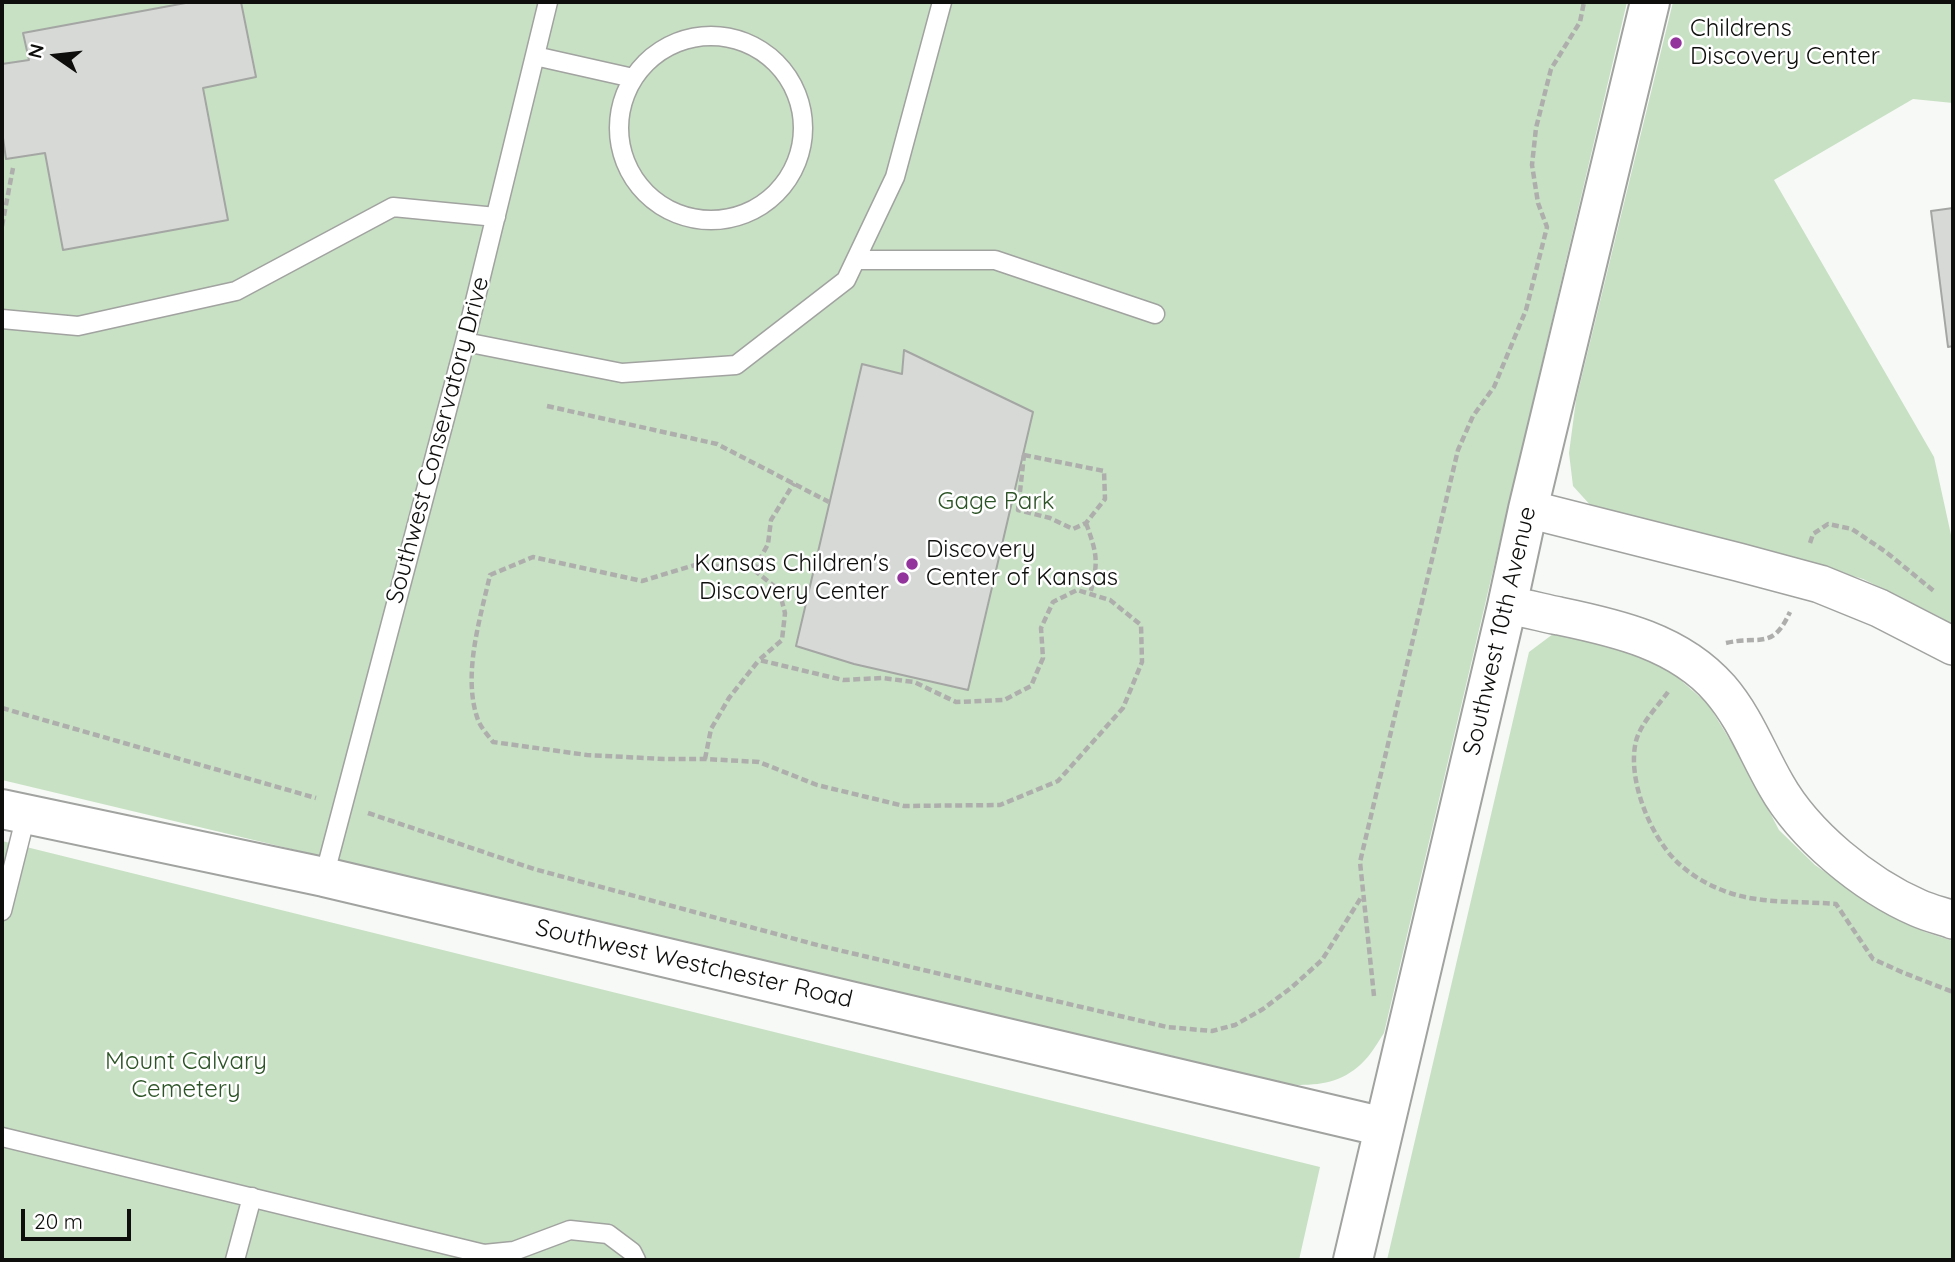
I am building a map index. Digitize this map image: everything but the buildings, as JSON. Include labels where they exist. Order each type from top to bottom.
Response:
[{"type":"street","name":"Southwest 10th Avenue","points":[[1353,1260],[1528,509],[1650,2]]},
{"type":"street","points":[[1528,509],[1820,584],[1879,608],[1953,646]]},
{"type":"street","points":[[1507,606],[1606,625],[1653,641],[1695,665],[1719,688],[1744,720],[1777,787],[1806,826],[1834,855],[1890,894],[1919,909],[1953,920]]},
{"type":"street","name":"Southwest Westchester Road","points":[[14,812],[324,877],[1384,1127]]},
{"type":"lane","name":"Southwest Conservatory Drive","points":[[324,877],[465,342],[548,2]]},
{"type":"lane","points":[[465,342],[622,373],[736,365],[846,280],[895,177],[943,2]]},
{"type":"lane","points":[[705,34],[734,37],[760,48],[783,67],[797,92],[804,120],[802,149],[789,179],[768,202],[739,218],[707,221],[675,214],[666,209],[648,197],[629,171],[619,140],[621,108],[633,78],[652,56],[677,41],[705,34]]},
{"type":"lane","points":[[535,56],[633,78]]},
{"type":"lane","points":[[2,319],[78,326],[236,291],[393,207],[496,217]]},
{"type":"lane","points":[[856,260],[995,260],[1155,314]]},
{"type":"lane","points":[[2,911],[14,812]]},
{"type":"lane","points":[[2,1137],[490,1257],[570,1230],[608,1234],[632,1252],[636,1260]]},
{"type":"lane","points":[[234,1260],[252,1197]]},
{"type":"path","points":[[1374,1000],[1360,862],[1458,450],[1474,416],[1494,387],[1526,310],[1547,227],[1538,203],[1532,165],[1536,128],[1551,69],[1580,22],[1584,2]]},
{"type":"path","points":[[2,226],[13,168]]},
{"type":"path","points":[[547,406],[717,444],[829,502]]},
{"type":"path","points":[[1024,455],[1104,471],[1105,499],[1086,523],[1073,529],[1050,518],[1018,510],[1024,455]]},
{"type":"path","points":[[754,570],[768,544],[771,520],[794,483]]},
{"type":"path","points":[[1086,523],[1097,552],[1097,570],[1090,594]]},
{"type":"path","points":[[1810,545],[1813,534],[1828,524],[1852,529],[1886,552],[1939,595]]},
{"type":"path","points":[[705,759],[711,729],[729,698],[759,660],[782,640],[785,613],[779,590],[754,570],[698,564],[642,581],[533,557],[490,575],[478,627],[471,683],[478,721],[493,742],[587,755],[759,762],[817,785],[904,806],[1000,805],[1058,781],[1123,708],[1142,662],[1141,625],[1110,600],[1077,590],[1053,602],[1041,628],[1043,657],[1031,686],[1004,700],[956,702],[914,682],[882,678],[844,680],[759,660]]},
{"type":"path","points":[[1721,645],[1775,635],[1784,625],[1793,606]]},
{"type":"path","points":[[1672,687],[1639,732],[1634,759],[1637,782],[1647,813],[1659,838],[1673,858],[1700,880],[1741,896],[1774,901],[1836,904],[1873,959],[1953,992]]},
{"type":"path","points":[[2,708],[343,805],[534,869],[821,946],[1167,1027],[1212,1031],[1235,1025],[1263,1009],[1322,960],[1363,896]]},
{"type":"green space","name":"Gage Park","points":[[2,2],[1627,2],[1384,1033],[1370,1054],[1355,1069],[1335,1080],[1301,1085],[1277,1084],[2,780]]},
{"type":"green space","points":[[1673,2],[1953,2],[1953,103],[1913,99],[1774,180],[1934,457],[1953,544],[1953,626],[1863,579],[1755,548],[1592,507],[1573,486],[1569,453],[1576,400]]},
{"type":"green space","points":[[1553,634],[1654,657],[1708,704],[1744,763],[1779,830],[1815,865],[1864,899],[1925,932],[1953,941],[1953,1260],[1387,1260],[1529,652]]},
{"type":"green space","name":"Mount Calvary Cemetery","points":[[2,841],[1320,1167],[1299,1260],[2,1260]]},
{"type":"place","name":"Childrens Discovery Center","points":[[1676,43]]},
{"type":"place","name":"Discovery Center of Kansas","points":[[912,564]]},
{"type":"place","name":"Kansas Children's Discovery Center","points":[[903,578]]}]
